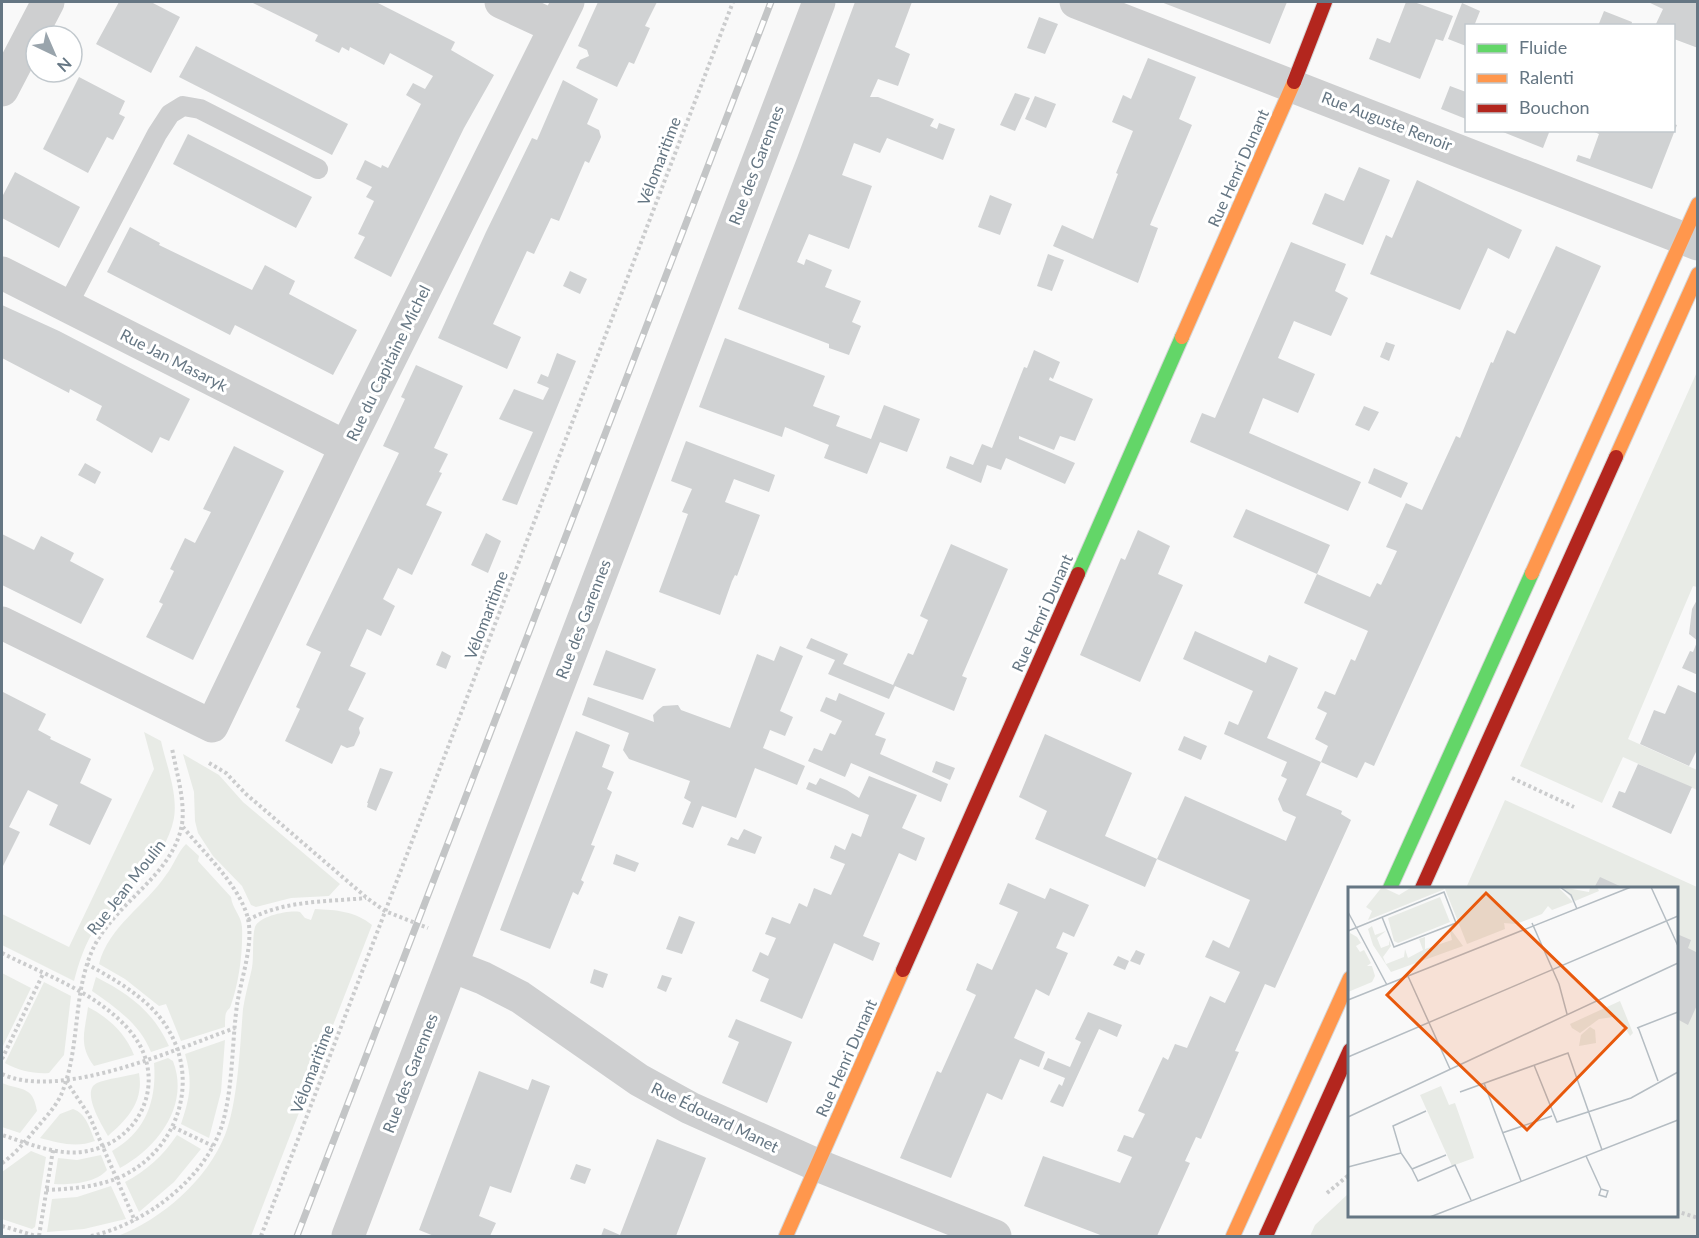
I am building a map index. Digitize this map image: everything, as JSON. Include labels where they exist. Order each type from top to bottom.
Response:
[{"type":"main road","name":"Rue Henri Dunant","points":[[786,1236],[1293,85],[1324,2]]},
{"type":"main road","points":[[1390,887],[1690,241],[1698,204]]},
{"type":"main road","points":[[1422,887],[1698,274]]},
{"type":"main road","points":[[1233,1236],[1348,982]]},
{"type":"main road","points":[[1266,1236],[1348,1054]]},
{"type":"street","points":[[2,90],[48,2]]},
{"type":"street","points":[[501,2],[561,14]]},
{"type":"street","name":"Rue des Garennes","points":[[348,1236],[819,2]]},
{"type":"street","name":"Rue Auguste Renoir","points":[[1076,2],[1690,241]]},
{"type":"street","name":"Rue du Capitaine Michel","points":[[2,623],[212,726],[346,447],[561,14]]},
{"type":"street","name":"Rue Jan Masaryk","points":[[2,273],[346,447]]},
{"type":"street","name":"Rue Édouard Manet","points":[[456,952],[483,978],[520,997],[661,1093],[817,1165],[995,1236]]},
{"type":"lane","points":[[67,306],[157,134],[170,114],[183,106],[200,110],[318,169]]},
{"type":"path","name":"Vélomaritime","points":[[261,1236],[733,2]]},
{"type":"path","name":"Rue Jean Moulin","points":[[2,1163],[24,1142],[55,1104],[66,1081],[90,953],[106,927],[164,863],[178,838],[182,827],[182,805],[171,741],[180,746]]},
{"type":"path","points":[[207,762],[226,773],[246,794],[367,898],[385,911],[432,929],[456,952]]},
{"type":"path","points":[[1478,763],[1574,807]]},
{"type":"path","points":[[91,1236],[108,1233],[135,1221],[155,1209],[179,1188],[213,1146],[224,1118],[238,1002],[246,964],[248,920],[233,887],[182,827]]},
{"type":"path","points":[[248,920],[263,912],[284,906],[367,898]]},
{"type":"path","points":[[2,953],[81,993],[105,1008],[120,1021],[137,1040],[146,1059],[148,1082],[145,1104],[140,1115],[125,1133],[104,1147],[80,1152],[53,1150],[2,1135]]},
{"type":"path","points":[[46,1190],[73,1189],[117,1178],[137,1168],[155,1153],[173,1126],[183,1092],[183,1070],[177,1048],[167,1028],[154,1011],[124,985],[87,964]]},
{"type":"path","points":[[2,1059],[43,974]]},
{"type":"path","points":[[2,1074],[36,1083],[66,1081],[146,1059],[235,1028]]},
{"type":"path","points":[[66,1081],[88,1115],[104,1147],[135,1221]]},
{"type":"path","points":[[173,1126],[213,1146]]},
{"type":"path","points":[[2,1226],[37,1236],[53,1150]]},
{"type":"path","points":[[1678,1211],[1698,1218]]},
{"type":"shaded area","points":[[1697,372],[1697,587],[1693,586],[1628,739],[1697,770],[1697,790],[1623,757],[1602,803],[1520,766]]},
{"type":"shaded area","points":[[144,732],[161,741],[173,789],[174,818],[162,849],[93,932],[74,981],[2,945],[2,914],[69,947],[154,769]]},
{"type":"shaded area","points":[[183,754],[219,775],[243,802],[340,884],[329,896],[291,898],[256,907],[251,905],[242,886],[213,856],[198,833],[195,821],[194,792]]},
{"type":"shaded area","points":[[1505,800],[1697,887],[1697,1236],[1310,1236],[1315,1225],[1348,1194],[1348,1217],[1678,1217],[1678,887],[1466,887]]},
{"type":"shaded area","points":[[186,844],[199,856],[198,861],[231,897],[241,923],[242,937],[238,977],[230,1008],[226,1013],[225,1027],[181,1041],[166,1004],[159,1006],[125,979],[99,964],[111,938],[158,886]]},
{"type":"shaded area","points":[[315,909],[352,914],[372,925],[251,1236],[118,1236],[151,1219],[181,1196],[207,1167],[225,1135],[236,1090],[243,1009],[252,968],[255,927],[268,917],[289,912],[300,912],[305,918],[311,920]]},
{"type":"shaded area","points":[[2,973],[31,988],[2,1048]]},
{"type":"shaded area","points":[[96,977],[119,990],[148,1013],[169,1046],[151,1052],[134,1025],[92,991]]},
{"type":"shaded area","points":[[44,982],[71,996],[64,1055],[49,1073],[38,1073],[21,1070],[5,1063]]},
{"type":"shaded area","points":[[88,1007],[116,1027],[131,1047],[134,1055],[94,1066],[84,1044]]},
{"type":"shaded area","points":[[225,1040],[221,1092],[209,1138],[181,1124],[187,1106],[189,1089],[189,1073],[185,1054]]},
{"type":"shaded area","points":[[168,1058],[173,1061],[177,1077],[174,1109],[158,1137],[147,1149],[120,1168],[112,1151],[124,1143],[141,1125],[151,1102],[154,1063]]},
{"type":"shaded area","points":[[139,1073],[137,1101],[128,1116],[108,1136],[94,1109],[92,1087],[97,1083]]},
{"type":"shaded area","points":[[2,1083],[25,1090],[33,1097],[37,1111],[20,1133],[2,1127]]},
{"type":"shaded area","points":[[73,1109],[84,1118],[95,1141],[74,1144],[40,1138],[60,1114]]},
{"type":"shaded area","points":[[177,1135],[201,1149],[174,1182],[139,1212],[125,1182],[154,1162]]},
{"type":"shaded area","points":[[31,1151],[46,1157],[35,1227],[32,1229],[2,1219],[2,1172]]},
{"type":"shaded area","points":[[101,1155],[107,1170],[96,1178],[82,1182],[54,1184],[58,1158],[77,1160]]},
{"type":"shaded area","points":[[111,1186],[126,1219],[84,1229],[47,1232],[52,1199],[77,1197]]},
{"type":"building","points":[[119,2],[151,2],[180,17],[151,73],[96,44]]},
{"type":"building","points":[[251,2],[376,2],[455,42],[451,50],[494,75],[464,128],[391,277],[354,258],[365,237],[358,234],[374,201],[366,197],[372,187],[356,179],[365,160],[381,168],[382,165],[388,168],[421,104],[406,95],[413,83],[425,89],[433,76],[390,53],[384,65],[350,47],[349,51],[342,47],[339,53],[315,41],[318,35]]},
{"type":"building","points":[[598,2],[657,2],[645,26],[650,28],[634,64],[629,62],[617,87],[576,68],[580,60],[589,56],[587,50],[578,46]]},
{"type":"building","points":[[855,2],[912,2],[895,47],[910,54],[898,86],[878,79],[870,97],[878,97],[934,119],[930,126],[937,129],[939,123],[955,129],[943,160],[887,138],[880,153],[854,143],[842,175],[872,186],[849,249],[809,234],[797,262],[804,265],[806,259],[832,270],[825,287],[861,301],[852,322],[861,326],[849,355],[829,348],[829,344],[738,309]]},
{"type":"building","points":[[1161,2],[1287,2],[1270,44]]},
{"type":"building","points":[[1406,2],[1414,2],[1453,16],[1443,41],[1436,39],[1420,79],[1369,59],[1377,38],[1390,43]]},
{"type":"building","points":[[1648,2],[1698,2],[1698,48],[1675,39],[1675,24],[1656,24],[1663,9]]},
{"type":"building","points":[[1462,3],[1480,11],[1475,24],[1465,24],[1465,46],[1448,39]]},
{"type":"building","points":[[1604,11],[1632,22],[1632,24],[1599,24]]},
{"type":"building","points":[[1039,17],[1058,24],[1045,54],[1027,48]]},
{"type":"building","points":[[196,46],[348,124],[332,155],[179,77]]},
{"type":"building","points":[[1148,58],[1196,77],[1179,119],[1192,125],[1150,225],[1158,228],[1138,283],[1053,246],[1062,225],[1093,239],[1133,131],[1112,122],[1123,95],[1131,99]]},
{"type":"building","points":[[84,80],[125,101],[119,114],[125,117],[113,140],[107,137],[88,173],[43,149],[76,84],[84,84]]},
{"type":"building","points":[[563,80],[598,99],[587,124],[599,130],[601,137],[589,163],[585,161],[559,221],[551,218],[534,254],[527,251],[493,324],[521,337],[507,369],[438,338],[486,232],[532,138],[537,140]]},
{"type":"building","points":[[1450,86],[1465,92],[1465,119],[1441,109]]},
{"type":"building","points":[[1015,93],[1030,98],[1015,131],[1000,125]]},
{"type":"building","points":[[1035,96],[1056,104],[1046,128],[1025,119]]},
{"type":"building","points":[[1503,132],[1549,132],[1543,148]]},
{"type":"building","points":[[1594,132],[1674,132],[1652,189],[1576,161],[1578,155],[1590,159],[1599,134]]},
{"type":"building","points":[[188,134],[312,197],[296,228],[173,164]]},
{"type":"building","points":[[1359,167],[1390,180],[1363,245],[1312,224],[1325,193],[1344,201]]},
{"type":"building","points":[[15,172],[80,207],[59,248],[2,218],[2,197]]},
{"type":"building","points":[[1417,180],[1522,230],[1509,259],[1488,248],[1460,310],[1370,274],[1386,235],[1392,238]]},
{"type":"building","points":[[990,195],[1012,204],[1000,235],[978,227]]},
{"type":"building","points":[[130,227],[160,243],[159,245],[252,290],[265,265],[295,281],[289,294],[357,330],[333,375],[235,325],[230,335],[107,272]]},
{"type":"building","points":[[1291,242],[1346,264],[1335,291],[1348,298],[1331,336],[1294,321],[1278,358],[1315,374],[1298,413],[1263,398],[1249,433],[1361,482],[1348,511],[1190,442],[1202,413],[1215,418]]},
{"type":"building","points":[[1556,246],[1601,266],[1374,766],[1365,762],[1357,778],[1321,762],[1328,746],[1315,739],[1327,713],[1317,708],[1325,691],[1335,695],[1351,659],[1355,661],[1368,631],[1304,603],[1317,574],[1370,597],[1377,583],[1381,585],[1397,551],[1386,547],[1406,503],[1422,510],[1456,436],[1460,438],[1491,362],[1493,363],[1507,330],[1515,334]]},
{"type":"building","points":[[1048,254],[1064,260],[1052,291],[1037,286]]},
{"type":"building","points":[[570,271],[587,279],[580,294],[563,286]]},
{"type":"building","points":[[2,305],[59,331],[190,399],[169,441],[160,437],[152,453],[96,420],[102,406],[70,389],[69,393],[2,358]]},
{"type":"building","points":[[725,338],[825,376],[813,406],[840,416],[836,426],[871,439],[884,405],[920,419],[907,452],[880,442],[867,474],[824,458],[829,445],[785,427],[782,437],[699,407]]},
{"type":"building","points":[[1386,342],[1395,345],[1389,361],[1380,357]]},
{"type":"building","points":[[1034,350],[1060,362],[1053,379],[1050,377],[1049,380],[1093,399],[1075,441],[1060,436],[1054,450],[1019,436],[1019,439],[1075,463],[1065,484],[1006,458],[1001,470],[987,465],[981,483],[946,468],[950,456],[973,465],[982,444],[992,448],[1024,367],[1027,368]]},
{"type":"building","points":[[557,353],[576,361],[517,505],[502,500],[533,432],[499,419],[514,389],[543,400],[549,388],[537,383],[541,374],[548,377]]},
{"type":"building","points":[[416,365],[463,386],[434,448],[448,454],[439,472],[442,473],[426,505],[442,512],[412,575],[398,568],[383,599],[395,606],[381,636],[367,629],[350,666],[366,673],[348,710],[364,718],[354,746],[347,748],[341,745],[332,764],[285,741],[300,709],[296,707],[321,652],[306,645],[399,453],[383,446],[405,399],[401,397]]},
{"type":"building","points":[[1364,406],[1379,412],[1369,431],[1355,425]]},
{"type":"building","points":[[686,441],[775,475],[769,492],[734,479],[725,502],[760,515],[720,615],[659,592],[688,514],[682,512],[692,489],[671,481]]},
{"type":"building","points":[[234,446],[284,471],[193,660],[146,637],[163,604],[159,602],[174,571],[170,569],[185,538],[195,543],[211,512],[203,509]]},
{"type":"building","points":[[85,463],[101,472],[95,484],[78,475]]},
{"type":"building","points":[[1374,468],[1408,483],[1401,498],[1368,483]]},
{"type":"building","points":[[1246,509],[1330,545],[1317,574],[1233,537]]},
{"type":"building","points":[[1138,530],[1170,546],[1158,574],[1183,585],[1140,682],[1080,655],[1121,558],[1125,560]]},
{"type":"building","points":[[486,533],[501,541],[488,573],[471,565]]},
{"type":"building","points":[[2,534],[34,550],[41,536],[74,553],[70,561],[104,579],[81,624],[2,585]]},
{"type":"building","points":[[951,544],[1008,569],[962,676],[967,678],[954,711],[895,686],[889,699],[828,674],[835,660],[806,648],[811,638],[848,654],[843,664],[893,685],[908,653],[913,655],[928,620],[920,616]]},
{"type":"building","points":[[1698,598],[1698,641],[1689,634],[1692,609]]},
{"type":"building","points":[[1195,631],[1266,663],[1269,655],[1298,668],[1267,738],[1321,762],[1306,795],[1342,811],[1341,814],[1351,820],[1275,988],[1265,984],[1235,1051],[1239,1052],[1201,1139],[1196,1137],[1185,1161],[1190,1163],[1157,1236],[1103,1236],[1024,1206],[1043,1156],[1120,1183],[1132,1157],[1117,1151],[1124,1135],[1133,1138],[1145,1114],[1138,1111],[1163,1057],[1168,1060],[1175,1044],[1187,1048],[1210,996],[1225,1003],[1240,972],[1205,957],[1213,940],[1229,948],[1250,900],[1157,859],[1185,796],[1286,841],[1296,817],[1283,811],[1278,799],[1287,779],[1281,776],[1287,762],[1224,734],[1229,721],[1238,725],[1253,691],[1183,659]]},
{"type":"building","points":[[1698,642],[1698,675],[1682,668]]},
{"type":"building","points":[[780,646],[803,656],[780,711],[793,717],[785,736],[770,730],[763,748],[805,766],[797,785],[755,768],[736,818],[702,806],[693,828],[682,824],[691,802],[684,798],[690,781],[629,759],[623,750],[629,733],[582,715],[588,697],[654,722],[653,715],[663,706],[678,705],[681,710],[730,728],[757,654],[774,661]]},
{"type":"building","points":[[606,650],[656,669],[643,700],[593,685]]},
{"type":"building","points":[[442,651],[451,656],[446,669],[436,665]]},
{"type":"building","points":[[1678,685],[1698,694],[1698,748],[1689,766],[1640,744],[1654,710],[1665,714]]},
{"type":"building","points":[[3,692],[46,714],[38,730],[51,737],[50,739],[91,759],[80,783],[112,799],[90,845],[49,825],[58,805],[28,790],[9,827],[20,832],[2,868]]},
{"type":"building","points":[[839,693],[885,713],[875,735],[886,739],[880,754],[948,784],[941,802],[851,763],[845,777],[808,761],[814,748],[822,751],[830,733],[835,735],[842,721],[820,711],[826,697],[836,701]]},
{"type":"building","points":[[576,731],[610,745],[602,767],[614,772],[607,789],[612,792],[591,845],[595,846],[581,880],[584,882],[578,895],[573,892],[550,949],[500,930]]},
{"type":"building","points":[[1045,734],[1132,773],[1105,836],[1157,859],[1145,887],[1035,839],[1047,811],[1019,797]]},
{"type":"building","points":[[1184,736],[1207,746],[1201,760],[1178,750]]},
{"type":"building","points":[[936,761],[955,768],[950,780],[932,772]]},
{"type":"building","points":[[1638,764],[1692,787],[1671,834],[1612,807],[1619,791],[1625,793]]},
{"type":"building","points":[[380,768],[393,772],[376,811],[367,807],[367,803]]},
{"type":"building","points":[[869,776],[917,795],[902,828],[925,838],[916,861],[899,853],[863,936],[880,943],[873,961],[834,943],[802,1019],[760,1001],[769,979],[752,971],[760,952],[768,956],[776,938],[765,934],[772,917],[790,924],[799,903],[807,907],[814,888],[831,895],[845,864],[830,858],[835,845],[845,850],[852,833],[861,837],[869,815],[806,789],[809,782],[816,785],[820,778],[859,798]]},
{"type":"building","points":[[744,829],[762,837],[755,854],[727,845],[731,837],[738,840]]},
{"type":"building","points":[[616,854],[639,863],[635,872],[613,864]]},
{"type":"building","points":[[1600,877],[1622,887],[1595,887]]},
{"type":"building","points":[[1008,883],[1045,899],[1050,888],[1089,905],[1074,937],[1063,932],[1056,948],[1068,953],[1049,996],[1036,989],[1014,1038],[1045,1052],[1039,1067],[1020,1059],[1002,1100],[987,1093],[951,1178],[900,1158],[937,1071],[941,1073],[976,995],[966,990],[977,963],[992,970],[1018,912],[999,904]]},
{"type":"building","points":[[679,916],[695,922],[682,954],[666,949]]},
{"type":"building","points":[[1678,934],[1691,940],[1688,948],[1698,953],[1698,1003],[1688,1025],[1678,1020]]},
{"type":"building","points":[[1136,950],[1145,954],[1140,965],[1130,961]]},
{"type":"building","points":[[1118,956],[1129,961],[1125,970],[1113,965]]},
{"type":"building","points":[[594,969],[608,974],[603,988],[590,983]]},
{"type":"building","points":[[662,975],[672,978],[666,992],[657,988]]},
{"type":"building","points":[[1088,1012],[1122,1025],[1117,1037],[1099,1029],[1063,1107],[1050,1102],[1059,1084],[1062,1086],[1065,1078],[1043,1069],[1048,1058],[1070,1067],[1081,1042],[1075,1039]]},
{"type":"building","points":[[736,1019],[792,1042],[767,1103],[722,1083],[739,1042],[728,1037]]},
{"type":"building","points":[[479,1071],[528,1090],[532,1079],[550,1086],[511,1193],[490,1186],[479,1216],[496,1223],[490,1236],[434,1236],[419,1230]]},
{"type":"building","points":[[657,1139],[706,1158],[676,1236],[601,1236],[604,1228],[620,1235]]},
{"type":"building","points":[[576,1164],[591,1169],[585,1184],[570,1179]]},
{"type":"railway","points":[[297,1236],[771,2]]},
{"type":"traffic: fast","points":[[1078,574],[1182,337]]},
{"type":"traffic: fast","points":[[1390,887],[1532,573]]},
{"type":"traffic: slow","points":[[1182,337],[1294,82]]},
{"type":"traffic: slow","points":[[1532,573],[1698,204]]},
{"type":"traffic: slow","points":[[1616,457],[1698,274]]},
{"type":"traffic: slow","points":[[786,1236],[903,970]]},
{"type":"traffic: slow","points":[[1233,1236],[1348,982]]},
{"type":"traffic: jam","points":[[1294,82],[1325,2]]},
{"type":"traffic: jam","points":[[1422,887],[1616,457]]},
{"type":"traffic: jam","points":[[903,970],[1078,574]]},
{"type":"traffic: jam","points":[[1266,1236],[1348,1054]]}]
